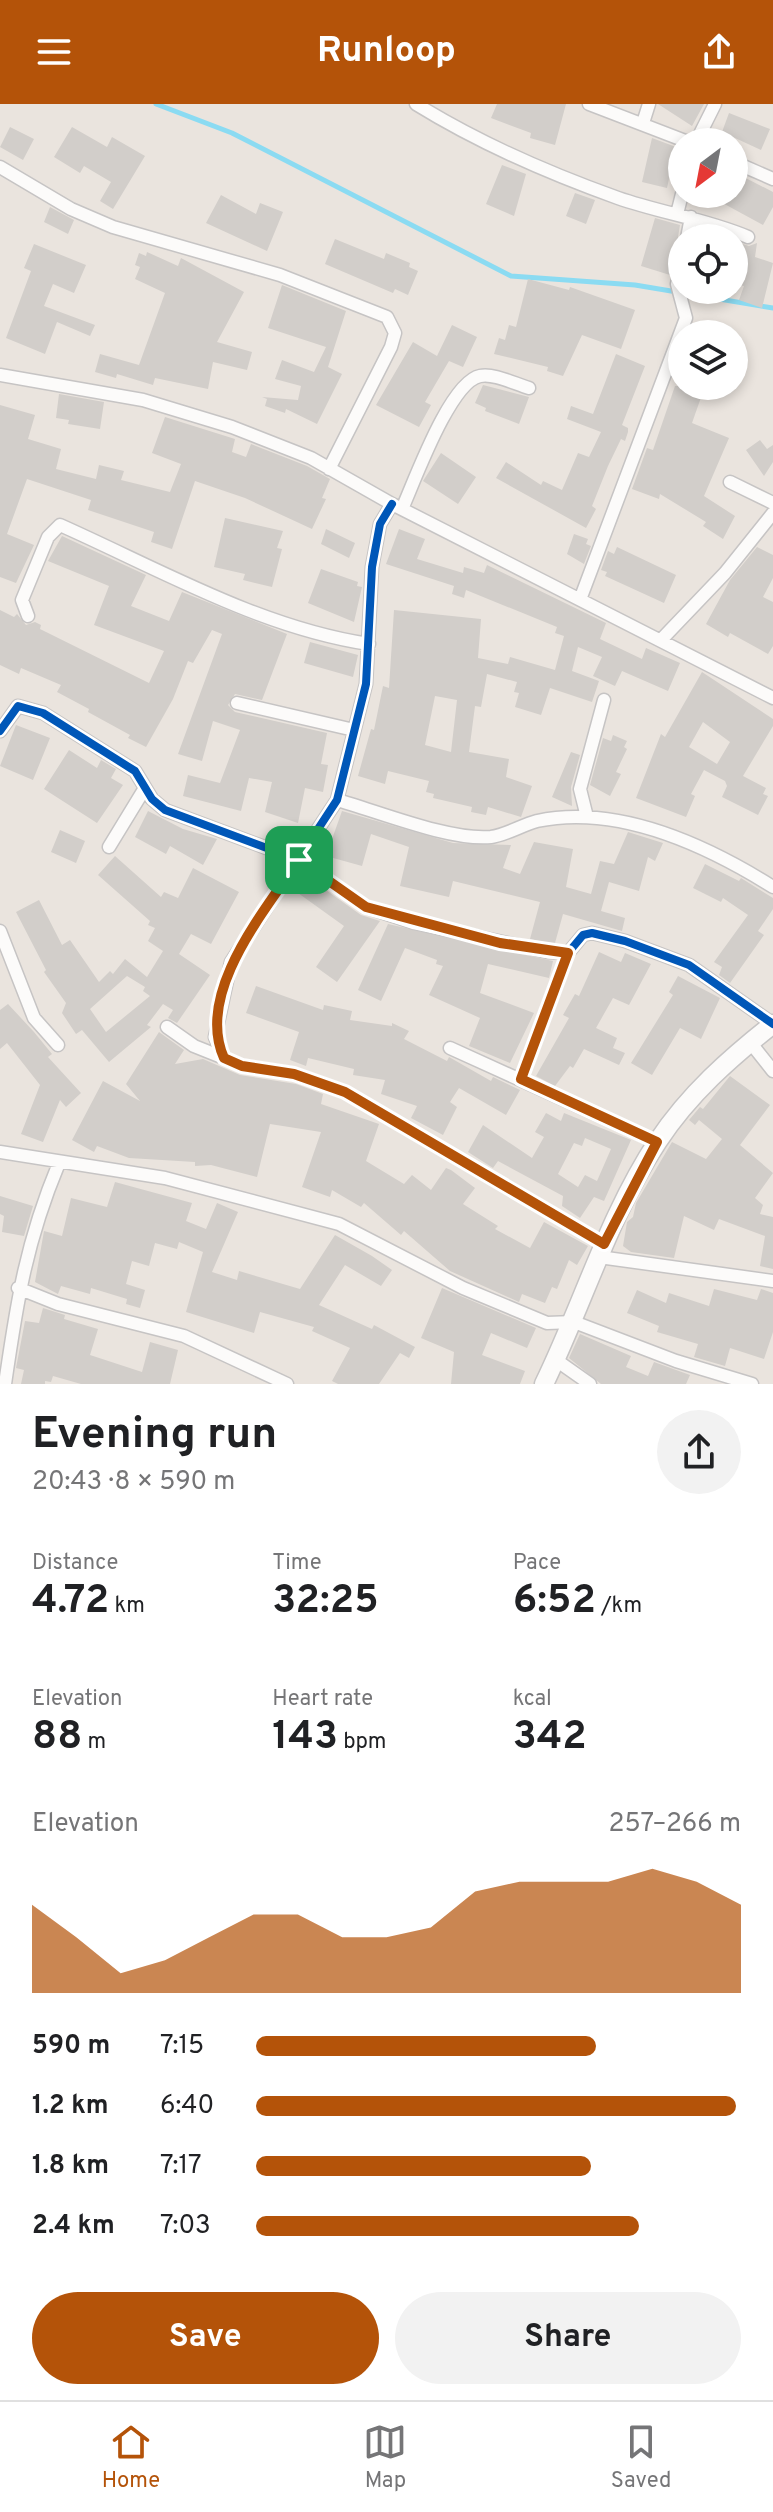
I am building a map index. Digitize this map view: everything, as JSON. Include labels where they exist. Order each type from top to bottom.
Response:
[{"type":"street","points":[[416,104],[469,137],[619,198],[711,224]]},
{"type":"street","points":[[589,104],[668,134]]},
{"type":"street","points":[[643,123],[649,104]]},
{"type":"street","points":[[703,128],[715,104]]},
{"type":"street","points":[[0,167],[71,209],[113,227],[280,275],[387,317],[395,333],[391,347],[329,469]]},
{"type":"street","points":[[748,168],[773,179]]},
{"type":"street","points":[[677,214],[678,208]]},
{"type":"street","points":[[690,224],[691,217]]},
{"type":"street","points":[[581,597],[686,318],[682,304]]},
{"type":"street","points":[[0,375],[143,400],[232,427],[329,469],[397,507],[581,597],[773,698]]},
{"type":"street","points":[[224,1058],[215,1037],[231,962],[337,800],[366,684],[372,567],[380,524],[397,507],[466,381],[483,375],[529,388]]},
{"type":"street","points":[[730,482],[773,503]]},
{"type":"street","points":[[661,640],[725,573],[773,513]]},
{"type":"street","points":[[28,616],[22,600],[48,537],[60,525],[262,614],[324,637],[369,644]]},
{"type":"street","points":[[587,817],[580,789],[604,700]]},
{"type":"street","points":[[237,703],[354,730]]},
{"type":"street","points":[[0,731],[18,706],[43,713],[135,771],[152,799],[165,810],[299,860],[366,907],[500,943],[568,953]]},
{"type":"street","points":[[109,847],[145,788]]},
{"type":"street","points":[[337,800],[444,831],[491,837],[538,821],[587,817],[636,824],[708,851],[773,887]]},
{"type":"street","points":[[0,931],[34,1018],[58,1045]]},
{"type":"street","points":[[521,1079],[568,953],[583,935],[592,933],[625,941],[689,965],[773,1024],[697,1090],[657,1142],[602,1250],[574,1322],[544,1384]]},
{"type":"street","points":[[167,1027],[194,1046],[242,1066],[294,1074],[345,1092],[602,1250],[773,1281]]},
{"type":"street","points":[[750,1042],[773,1071]]},
{"type":"street","points":[[450,1048],[657,1142]]},
{"type":"street","points":[[0,1152],[165,1178],[339,1224],[503,1305],[547,1323],[574,1322],[676,1361],[752,1384]]},
{"type":"street","points":[[5,1384],[18,1288],[35,1222],[59,1163]]},
{"type":"street","points":[[18,1288],[58,1304],[184,1336],[287,1384]]},
{"type":"street","points":[[556,1360],[590,1384]]},
{"type":"building","points":[[497,104],[566,104],[555,145],[530,138],[531,133],[491,118]]},
{"type":"building","points":[[658,104],[704,104],[692,126]]},
{"type":"building","points":[[729,113],[770,129],[761,150],[748,144],[748,128],[723,128]]},
{"type":"building","points":[[10,127],[34,139],[23,160],[0,147]]},
{"type":"building","points":[[72,127],[107,147],[112,137],[145,156],[113,209],[100,201],[111,182],[84,166],[80,173],[54,157]]},
{"type":"building","points":[[652,138],[668,144],[667,188],[642,182]]},
{"type":"building","points":[[502,165],[526,174],[514,216],[486,204]]},
{"type":"building","points":[[748,179],[773,192],[773,207],[763,225],[732,208],[748,208]]},
{"type":"building","points":[[575,193],[595,200],[586,224],[566,216]]},
{"type":"building","points":[[221,195],[256,214],[260,203],[283,212],[267,251],[206,223]]},
{"type":"building","points":[[50,207],[74,220],[68,234],[44,222]]},
{"type":"building","points":[[655,218],[676,224],[668,224],[668,274],[641,266]]},
{"type":"building","points":[[335,239],[384,259],[386,253],[410,263],[409,267],[418,271],[408,295],[395,289],[393,293],[325,264]]},
{"type":"building","points":[[757,243],[755,257],[773,263],[762,308],[748,303],[748,246]]},
{"type":"building","points":[[34,244],[86,265],[74,293],[53,284],[44,306],[95,325],[90,336],[57,322],[45,354],[6,338],[31,271],[24,268]]},
{"type":"building","points":[[147,252],[178,266],[181,258],[244,292],[217,342],[252,352],[247,370],[213,362],[208,389],[155,378],[153,385],[117,374],[116,378],[95,372],[100,354],[139,365],[165,293],[135,279],[140,267],[135,265],[139,253],[146,256]]},
{"type":"building","points":[[528,279],[569,290],[570,287],[635,310],[621,349],[582,335],[563,376],[547,371],[548,367],[494,354],[499,338],[505,340],[509,325],[516,327]]},
{"type":"building","points":[[282,285],[346,311],[328,367],[342,374],[317,424],[286,409],[285,413],[265,406],[267,399],[262,397],[298,400],[301,386],[275,379],[282,360],[314,372],[326,347],[268,328]]},
{"type":"building","points":[[452,325],[477,337],[463,367],[449,361],[425,402],[431,405],[419,427],[376,405],[413,342],[437,356]]},
{"type":"building","points":[[616,354],[645,366],[622,425],[628,428],[625,441],[621,439],[608,466],[592,506],[596,509],[586,528],[496,478],[506,462],[541,485],[543,481],[562,490],[578,453],[589,457],[601,432],[567,419],[571,406],[593,414]]},
{"type":"building","points":[[483,385],[529,397],[519,424],[485,411],[486,408],[475,403]]},
{"type":"building","points":[[59,394],[104,402],[100,429],[68,424],[69,420],[56,418]]},
{"type":"building","points":[[670,400],[700,400],[692,423],[729,438],[704,496],[735,516],[723,539],[703,526],[706,522],[660,494],[659,499],[632,489],[647,448],[653,450]]},
{"type":"building","points":[[0,405],[35,415],[28,439],[61,449],[56,469],[96,479],[99,465],[124,471],[121,480],[170,492],[181,464],[152,453],[165,417],[235,439],[232,452],[246,457],[251,444],[307,466],[330,479],[322,498],[326,499],[312,529],[245,498],[195,481],[172,549],[151,542],[154,532],[88,510],[91,500],[27,479],[7,534],[34,545],[16,583],[0,577]]},
{"type":"building","points":[[760,440],[767,449],[773,445],[773,462],[764,476],[746,450]]},
{"type":"building","points":[[441,453],[476,477],[458,504],[423,481]]},
{"type":"building","points":[[225,518],[283,531],[277,548],[282,549],[272,587],[243,580],[245,574],[214,567]]},
{"type":"building","points":[[326,529],[355,543],[349,558],[321,544]]},
{"type":"building","points":[[399,529],[425,539],[417,559],[463,573],[464,567],[484,573],[487,565],[606,623],[600,639],[642,659],[646,648],[680,663],[668,691],[622,671],[615,686],[593,676],[602,657],[578,647],[572,671],[599,681],[592,702],[550,688],[541,715],[515,707],[519,693],[514,692],[517,682],[487,674],[481,707],[475,706],[469,752],[509,759],[506,777],[532,786],[521,817],[488,807],[486,815],[471,812],[472,807],[433,798],[434,794],[426,792],[429,781],[388,771],[385,784],[358,776],[371,729],[374,730],[383,686],[389,688],[394,610],[481,619],[478,658],[508,664],[510,657],[555,670],[564,636],[555,633],[557,627],[466,590],[464,598],[452,594],[454,586],[386,564]],"holes":[[[435,696],[457,700],[451,752],[425,745]]]},
{"type":"building","points":[[574,534],[588,539],[586,544],[591,546],[584,564],[567,554]]},
{"type":"building","points":[[62,536],[146,575],[131,606],[169,621],[182,592],[287,634],[262,700],[235,694],[228,705],[235,712],[327,733],[321,764],[328,765],[323,792],[305,788],[298,823],[265,812],[272,782],[249,778],[241,811],[183,796],[188,775],[220,783],[240,730],[213,721],[202,761],[178,754],[222,634],[212,630],[193,663],[188,661],[173,699],[146,747],[57,692],[61,685],[21,668],[19,674],[0,665],[0,610],[14,617],[17,614],[26,625],[35,622],[41,625],[40,629],[149,683],[164,651],[94,625],[109,586],[48,561]]},
{"type":"building","points":[[617,547],[676,575],[664,603],[605,576],[607,572],[601,570],[608,551],[614,554]]},
{"type":"building","points":[[757,547],[773,555],[773,578],[763,597],[773,602],[773,646],[768,654],[706,624],[730,580]]},
{"type":"building","points":[[321,569],[358,582],[357,586],[362,587],[354,622],[308,603]]},
{"type":"building","points":[[310,642],[358,655],[353,677],[304,663]]},
{"type":"building","points":[[702,672],[773,719],[773,726],[743,776],[766,788],[763,794],[768,796],[758,815],[722,797],[727,786],[725,781],[704,770],[691,794],[695,796],[686,817],[636,798],[661,734],[665,737]],"holes":[[[703,722],[730,742],[717,764],[689,747]]]},
{"type":"building","points":[[16,725],[50,738],[33,780],[0,766]]},
{"type":"building","points":[[613,735],[627,741],[624,747],[627,749],[616,772],[621,774],[610,796],[590,785],[603,738],[611,741]]},
{"type":"building","points":[[69,750],[97,768],[101,760],[116,769],[111,778],[123,785],[97,823],[44,789]]},
{"type":"building","points":[[571,752],[580,755],[571,787],[572,806],[552,797]]},
{"type":"building","points":[[148,811],[183,829],[217,839],[203,865],[170,846],[166,854],[135,837]]},
{"type":"building","points":[[342,811],[453,843],[511,845],[503,868],[520,874],[534,842],[573,849],[566,887],[591,894],[600,861],[614,864],[628,832],[663,843],[655,861],[648,857],[639,891],[609,882],[601,911],[625,918],[622,931],[563,914],[555,943],[549,943],[530,939],[540,902],[453,881],[449,897],[400,886],[409,847],[371,834],[362,866],[326,856]]},
{"type":"building","points":[[60,830],[85,841],[76,863],[51,852]]},
{"type":"building","points":[[115,856],[161,897],[164,892],[178,898],[193,868],[239,892],[211,944],[191,934],[179,954],[210,975],[177,1023],[168,1018],[173,1010],[163,1004],[147,1025],[151,1027],[109,1062],[82,1030],[76,1034],[62,1013],[66,1003],[44,972],[46,970],[16,912],[39,900],[62,945],[70,940],[99,982],[110,971],[113,974],[125,959],[147,977],[163,951],[148,941],[155,928],[148,925],[150,921],[98,875]],"holes":[[[127,976],[145,987],[143,991],[150,996],[106,1032],[90,1009]]]},
{"type":"building","points":[[705,864],[739,881],[741,878],[773,898],[773,909],[758,931],[764,935],[730,983],[719,975],[722,967],[714,962],[748,915],[723,898],[721,902],[693,888]]},
{"type":"building","points":[[309,878],[361,915],[380,921],[337,982],[316,967],[344,926],[298,893]]},
{"type":"building","points":[[388,924],[553,961],[549,978],[488,964],[480,993],[534,1013],[510,1063],[469,1046],[480,1018],[429,995],[443,966],[436,964],[437,960],[405,948],[381,1001],[358,990]]},
{"type":"building","points":[[599,952],[621,962],[625,953],[651,964],[629,1005],[613,998],[596,1028],[617,1038],[613,1048],[625,1053],[619,1065],[584,1049],[573,1068],[570,1066],[555,1086],[536,1076],[569,1018],[563,1015],[575,994],[579,996]]},
{"type":"building","points":[[678,976],[720,998],[701,1039],[680,1028],[652,1075],[631,1063],[673,995],[669,992]]},
{"type":"building","points":[[256,986],[323,1010],[324,1005],[352,1011],[350,1020],[392,1026],[392,1023],[409,1031],[404,1039],[447,1061],[449,1057],[491,1081],[493,1077],[520,1090],[506,1115],[459,1088],[450,1102],[457,1107],[443,1135],[411,1118],[417,1106],[381,1094],[385,1080],[353,1075],[354,1069],[308,1058],[306,1066],[290,1060],[299,1032],[246,1013]]},
{"type":"building","points":[[8,1004],[52,1054],[48,1057],[81,1093],[66,1107],[60,1100],[43,1142],[21,1134],[40,1085],[7,1043],[0,1049],[0,1010]]},
{"type":"building","points":[[159,1032],[184,1050],[175,1064],[203,1059],[240,1075],[296,1084],[323,1094],[321,1104],[379,1124],[366,1161],[404,1184],[412,1175],[431,1190],[446,1168],[451,1170],[475,1188],[463,1204],[498,1226],[495,1229],[530,1248],[544,1222],[588,1246],[577,1265],[569,1260],[557,1289],[552,1287],[545,1303],[522,1294],[519,1302],[450,1271],[404,1231],[401,1235],[364,1203],[361,1207],[332,1190],[330,1197],[302,1187],[321,1132],[270,1124],[257,1177],[211,1165],[195,1166],[195,1162],[129,1158],[97,1146],[94,1152],[72,1140],[103,1081],[140,1101],[126,1084]]},
{"type":"building","points":[[730,1076],[770,1105],[740,1145],[773,1173],[755,1198],[763,1205],[760,1214],[773,1217],[773,1269],[760,1266],[765,1236],[719,1219],[714,1230],[684,1216],[674,1258],[631,1252],[623,1246],[627,1222],[633,1217],[636,1203],[672,1142],[706,1159],[722,1139],[699,1120],[695,1125],[689,1120],[700,1107],[703,1109]]},
{"type":"building","points":[[546,1113],[561,1121],[564,1113],[631,1140],[604,1201],[594,1197],[580,1218],[562,1206],[563,1196],[498,1161],[493,1168],[468,1152],[483,1125],[532,1158],[544,1137],[535,1132]],"holes":[[[585,1138],[611,1149],[597,1181],[585,1175],[578,1187],[558,1174],[574,1143],[582,1146]]]},
{"type":"building","points":[[115,1182],[192,1203],[186,1221],[206,1229],[217,1203],[238,1212],[212,1272],[237,1280],[239,1271],[300,1289],[335,1235],[372,1256],[392,1270],[381,1286],[345,1265],[319,1305],[372,1329],[374,1325],[415,1347],[409,1358],[400,1353],[379,1384],[338,1384],[332,1381],[350,1348],[312,1331],[314,1327],[260,1312],[254,1333],[186,1312],[203,1252],[179,1242],[177,1249],[155,1243],[149,1266],[132,1261],[126,1284],[145,1290],[140,1308],[126,1304],[127,1299],[91,1288],[90,1294],[61,1286],[58,1294],[35,1282],[44,1231],[62,1236],[71,1198],[107,1207]]},
{"type":"building","points":[[0,1196],[33,1206],[24,1236],[2,1232],[4,1216],[0,1214]]},
{"type":"building","points":[[442,1288],[536,1328],[527,1348],[491,1333],[482,1355],[525,1371],[520,1384],[451,1384],[454,1352],[421,1338]]},
{"type":"building","points":[[714,1289],[757,1300],[761,1289],[773,1293],[773,1332],[764,1359],[730,1348],[725,1366],[694,1357],[698,1344],[657,1332],[659,1326],[627,1313],[637,1290],[666,1303],[669,1293],[709,1306]]},
{"type":"building","points":[[43,1308],[65,1315],[64,1319],[98,1329],[90,1355],[142,1372],[150,1342],[178,1350],[170,1384],[81,1384],[53,1376],[51,1382],[45,1381],[45,1384],[21,1384],[24,1370],[16,1368],[25,1321],[39,1323]]},
{"type":"building","points":[[580,1334],[631,1356],[626,1367],[648,1376],[654,1362],[690,1375],[686,1384],[601,1384],[569,1358]]},
{"type":"waterway","points":[[156,104],[232,133],[511,276],[635,285],[773,308]]},
{"type":"cycle path","points":[[392,504],[380,524],[372,567],[366,684],[337,800],[231,962],[215,1037],[224,1058],[242,1066],[294,1074],[345,1092],[604,1244]]},
{"type":"cycle path","points":[[0,731],[18,706],[43,713],[135,771],[152,799],[165,810],[299,860],[366,907],[415,923],[548,952],[568,953],[583,935],[592,933],[625,941],[689,965],[773,1024]]},
{"type":"route","points":[[299,860],[366,907],[415,923],[500,943],[568,953],[521,1079],[657,1142],[604,1244],[588,1237],[517,1190],[394,1123],[345,1092],[294,1074],[242,1066],[224,1058],[215,1037],[231,962],[299,860]]}]
